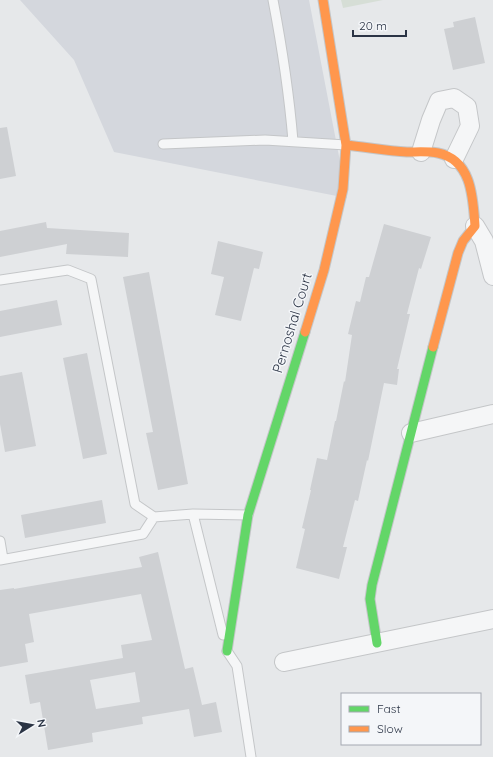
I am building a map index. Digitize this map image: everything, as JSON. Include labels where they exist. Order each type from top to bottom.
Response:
[{"type":"street","name":"Pernoshal Court","points":[[227,651],[248,515],[324,270],[343,189],[346,145],[324,0]]},
{"type":"street","points":[[420,152],[439,101],[454,98],[467,107],[470,126],[454,159]]},
{"type":"street","points":[[346,145],[440,153],[454,159],[462,165],[469,180],[473,201],[475,226],[484,241],[490,259],[493,276]]},
{"type":"street","points":[[378,644],[370,599],[372,585],[458,252],[465,236],[475,226]]},
{"type":"street","points":[[411,433],[493,414]]},
{"type":"street","points":[[284,662],[378,644],[493,619]]},
{"type":"lane","points":[[272,0],[284,69],[293,141]]},
{"type":"lane","points":[[163,144],[265,140],[346,145]]},
{"type":"lane","points":[[0,280],[68,270],[91,279],[135,504],[154,517],[193,514],[248,515]]},
{"type":"lane","points":[[193,514],[227,651],[237,666],[251,757]]},
{"type":"lane","points":[[0,541],[2,559],[142,534],[154,517]]},
{"type":"shaded area","points":[[20,0],[309,0],[347,198],[114,152],[74,60]]},
{"type":"shaded area","points":[[341,0],[383,0],[343,8]]},
{"type":"building","points":[[475,17],[485,63],[453,70],[444,29],[454,27],[453,22]]},
{"type":"building","points":[[7,127],[16,176],[0,179],[0,128]]},
{"type":"building","points":[[46,222],[47,228],[129,233],[128,257],[66,254],[67,244],[0,257],[0,231]]},
{"type":"building","points":[[384,224],[431,237],[421,269],[419,268],[407,314],[410,314],[397,369],[399,369],[397,385],[384,383],[358,501],[355,500],[343,547],[347,547],[339,579],[296,568],[305,529],[302,528],[317,458],[327,460],[344,381],[345,382],[352,335],[348,334],[356,301],[360,302],[366,277],[369,277]]},
{"type":"building","points":[[218,241],[263,252],[259,269],[254,268],[241,321],[215,315],[224,277],[211,274]]},
{"type":"building","points":[[149,272],[188,484],[158,490],[146,433],[153,432],[123,277]]},
{"type":"building","points":[[57,300],[62,325],[0,337],[0,311]]},
{"type":"building","points":[[87,353],[107,454],[83,459],[63,358]]},
{"type":"building","points":[[22,372],[36,446],[5,452],[0,424],[0,376]]},
{"type":"building","points":[[102,500],[106,523],[25,538],[21,515]]},
{"type":"building","points":[[158,552],[185,669],[193,667],[202,705],[216,702],[222,732],[194,737],[189,709],[142,717],[143,724],[92,733],[93,742],[48,750],[40,702],[30,704],[25,675],[123,658],[121,645],[152,640],[141,594],[29,614],[34,642],[25,644],[28,662],[0,667],[0,590],[14,589],[142,567],[139,557]],"holes":[[[135,672],[140,702],[96,709],[90,680]]]},
{"type":"traffic: fast","points":[[227,651],[248,515],[305,332]]},
{"type":"traffic: fast","points":[[377,643],[370,599],[372,585],[433,347]]},
{"type":"traffic: slow","points":[[305,332],[324,270],[343,189],[346,145],[323,0]]},
{"type":"traffic: slow","points":[[346,145],[407,152],[438,153],[449,157],[458,163],[464,172],[471,192],[475,226],[463,241],[458,253],[433,347]]}]
